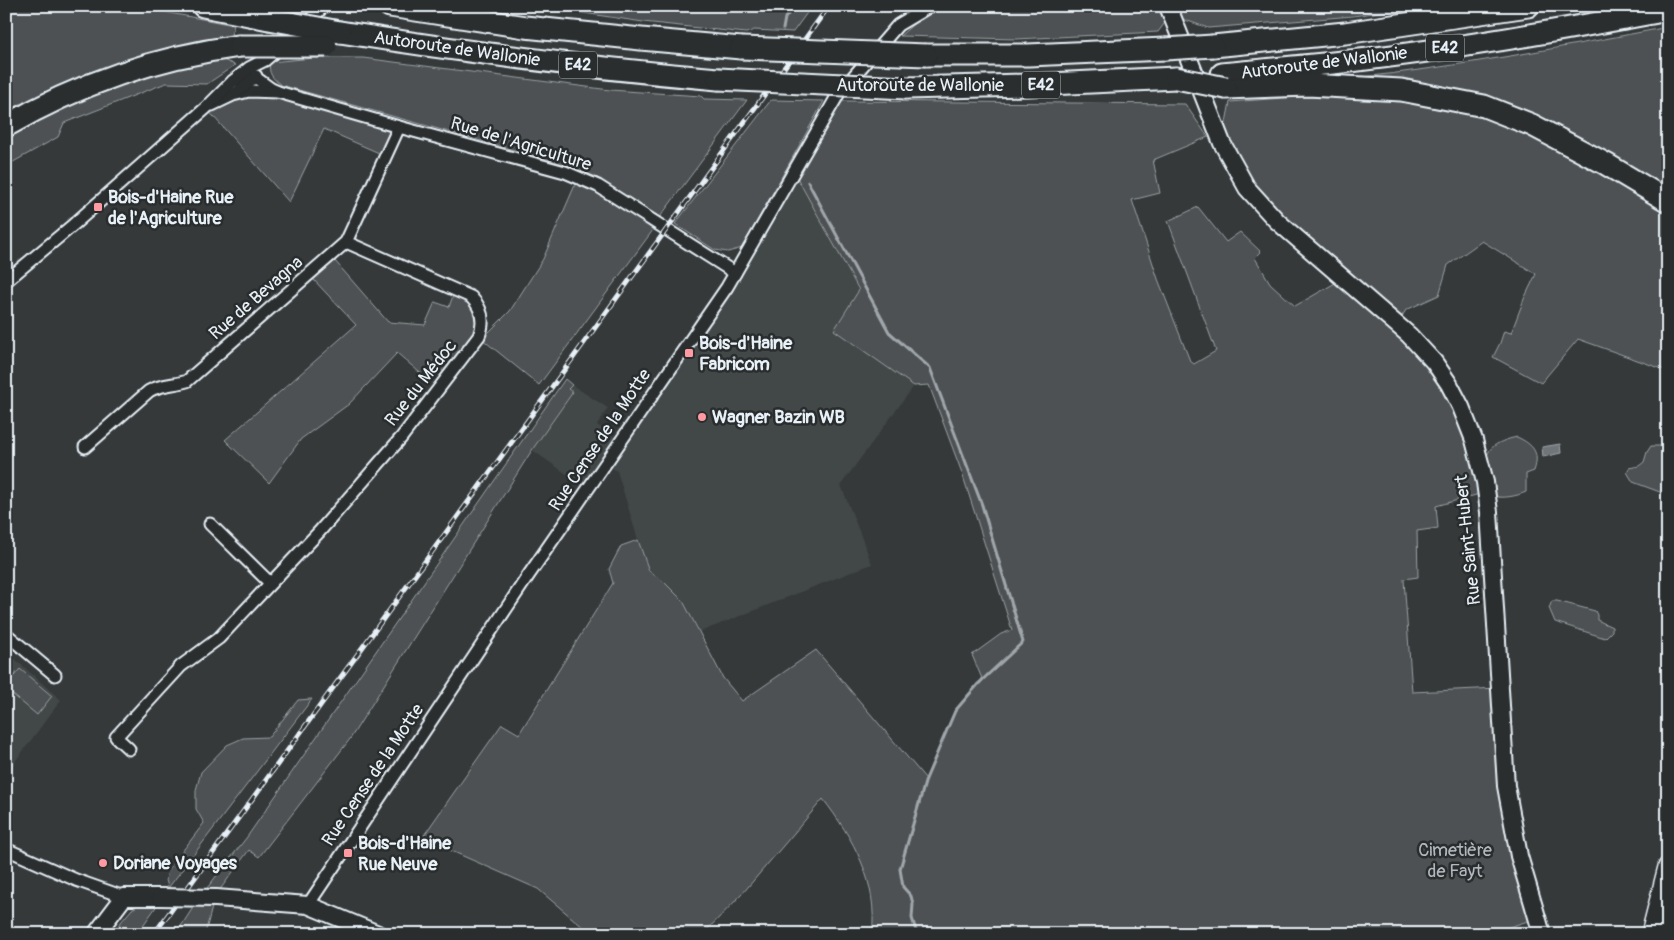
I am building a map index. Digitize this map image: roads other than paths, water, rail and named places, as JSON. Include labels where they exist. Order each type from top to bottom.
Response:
[{"type":"highway","points":[[203,6],[269,19],[333,39]]},
{"type":"highway","name":"Autoroute de Wallonie","points":[[390,6],[525,26],[641,39],[741,48],[926,55],[1028,55],[1213,46],[1345,33],[1528,6]]},
{"type":"highway","name":"Autoroute de Wallonie","points":[[333,39],[398,54],[440,48],[633,72],[718,79],[906,88],[1028,85],[1176,78],[1224,81],[1462,46],[1591,25],[1668,10]]},
{"type":"highway","points":[[6,126],[95,82],[177,56],[239,46],[333,39]]},
{"type":"highway","points":[[1224,81],[1401,90],[1484,106],[1532,125],[1606,164],[1668,201]]},
{"type":"main road","points":[[1652,927],[1668,867]]},
{"type":"street","points":[[206,108],[236,94],[324,6]]},
{"type":"street","name":"Rue Cense de la Motte","points":[[308,905],[533,568],[735,273],[839,93],[898,25],[930,6]]},
{"type":"street","name":"Rue Saint-Hubert","points":[[1168,6],[1222,143],[1248,188],[1277,221],[1409,335],[1434,362],[1449,384],[1461,407],[1474,440],[1485,482],[1489,512],[1506,786],[1518,856],[1542,934]]},
{"type":"street","points":[[6,281],[206,108],[233,80],[254,75]]},
{"type":"street","name":"Rue de l'Agriculture","points":[[254,75],[273,89],[399,127],[565,172],[588,181],[735,273]]},
{"type":"street","name":"Rue de Bevagna","points":[[85,447],[149,391],[162,386],[188,381],[346,242],[399,127]]},
{"type":"street","name":"Rue du Médoc","points":[[130,749],[116,737],[181,666],[219,638],[319,532],[400,438],[479,336],[482,313],[471,297],[346,242]]},
{"type":"street","points":[[210,524],[270,583]]},
{"type":"street","points":[[6,634],[55,675]]},
{"type":"street","points":[[6,849],[76,880],[128,897],[216,898],[308,905],[371,932]]},
{"type":"street","points":[[96,934],[128,897]]},
{"type":"street","points":[[104,934],[128,897]]},
{"type":"waterway","points":[[783,29],[785,18],[794,6]]},
{"type":"waterway","points":[[808,182],[889,332],[930,368],[982,505],[1023,642],[978,684],[955,711],[926,779],[900,869],[903,887],[911,896],[913,904],[912,918],[917,934]]},
{"type":"railway","points":[[154,934],[829,6]]},
{"type":"place","name":"Bois-d'Haine Rue de l'Agriculture","points":[[98,207]]},
{"type":"place","name":"Bois-d'Haine Fabricom","points":[[689,353]]},
{"type":"place","name":"Wagner Bazin WB","points":[[702,417]]},
{"type":"place","name":"Bois-d'Haine Rue Neuve","points":[[348,853]]},
{"type":"place","name":"Doriane Voyages","points":[[103,863]]},
{"type":"park label","name":"Cimetière de Fayt","points":[[1455,860]]}]
